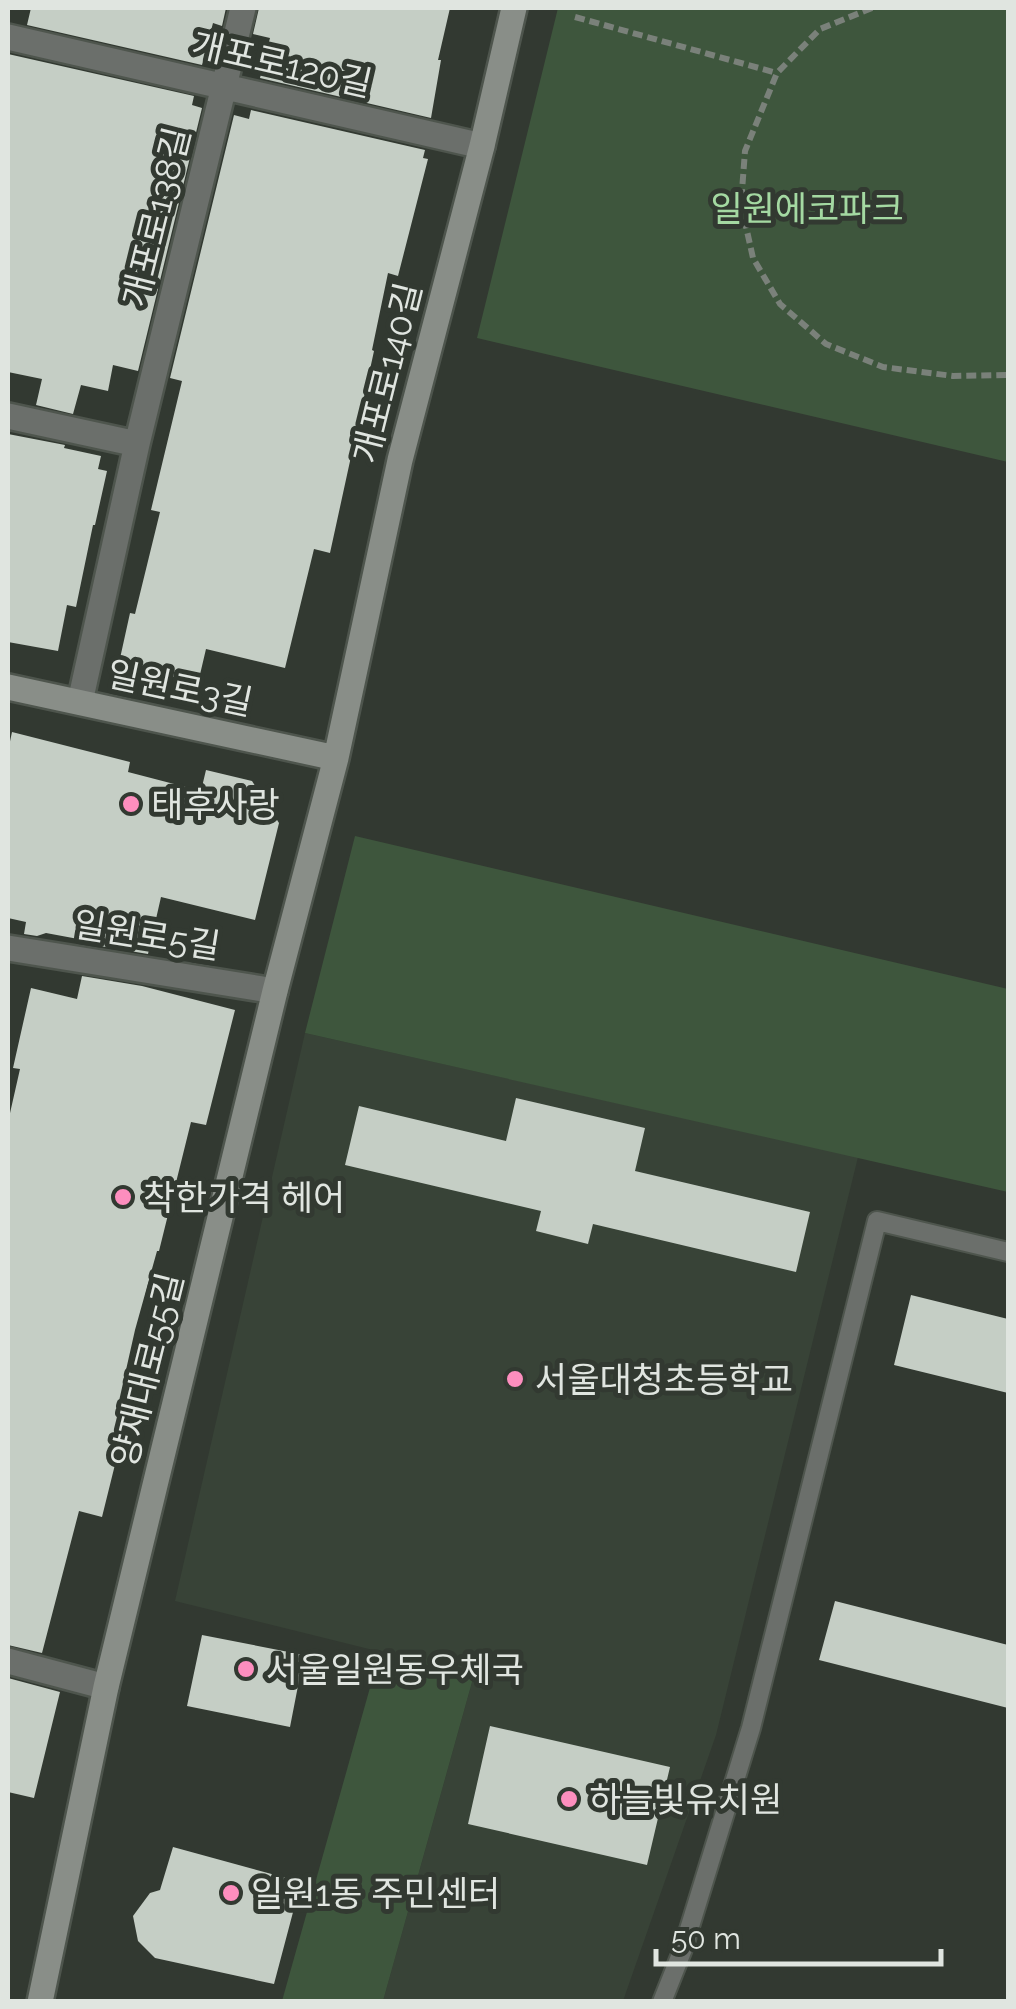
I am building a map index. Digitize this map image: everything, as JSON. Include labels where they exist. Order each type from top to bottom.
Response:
[{"type":"street","name":"개포로138길","points":[[80,702],[137,444],[242,8]]},
{"type":"street","name":"개포로140길","points":[[336,758],[400,460],[514,8]]},
{"type":"street","name":"개포로120길","points":[[8,37],[482,146]]},
{"type":"street","points":[[8,416],[137,444]]},
{"type":"street","name":"일원로3길","points":[[8,686],[336,758]]},
{"type":"street","name":"양재대로55길","points":[[40,2002],[106,1687],[275,991],[336,758]]},
{"type":"street","name":"일원로5길","points":[[9,954],[275,991]]},
{"type":"street","points":[[8,1661],[106,1687]]},
{"type":"lane","points":[[662,2002],[683,1949],[751,1728],[877,1221],[1008,1252]]},
{"type":"path","points":[[848,8],[854,15]]},
{"type":"path","points":[[872,8],[820,29],[777,72],[745,151],[741,204],[752,258],[780,304],[826,344],[883,367],[953,376],[1008,375]]},
{"type":"path","points":[[575,17],[777,72]]},
{"type":"shaded area","name":"서울대청초등학교","points":[[305,1033],[858,1157],[716,1735],[623,2001],[383,2001],[474,1675],[175,1601]]},
{"type":"green space","name":"일원에코파크","points":[[558,8],[1008,8],[1008,462],[477,338]]},
{"type":"green space","points":[[355,836],[1008,989],[1008,1192],[305,1033]]},
{"type":"green space","points":[[380,1652],[474,1675],[383,2001],[282,2001]]},
{"type":"building","points":[[31,8],[226,8],[222,26],[213,23],[202,65],[27,25]]},
{"type":"building","points":[[259,8],[450,8],[431,118],[260,78],[270,38],[253,34]]},
{"type":"building","points":[[8,54],[194,96],[192,105],[202,108],[138,371],[113,365],[108,391],[81,385],[73,414],[36,405],[42,379],[8,372]]},
{"type":"building","points":[[251,110],[425,150],[423,158],[428,159],[398,276],[388,273],[330,553],[314,549],[285,668],[206,649],[198,683],[119,663],[160,512],[151,510],[182,381],[170,378],[234,115],[249,119]]},
{"type":"building","points":[[8,434],[101,456],[98,469],[107,471],[76,607],[67,605],[58,651],[8,642]]},
{"type":"building","points":[[12,732],[130,762],[128,772],[201,791],[206,770],[252,781],[279,823],[255,920],[161,897],[148,954],[46,933],[24,934],[26,922],[8,918],[8,751]]},
{"type":"building","points":[[82,976],[142,986],[235,1010],[206,1125],[191,1122],[135,1330],[119,1401],[130,1404],[102,1517],[79,1511],[42,1653],[8,1645],[8,1122],[20,1069],[13,1068],[31,988],[77,999]]},
{"type":"building","points":[[516,1098],[645,1128],[635,1171],[810,1212],[796,1272],[593,1224],[588,1244],[536,1231],[541,1211],[345,1165],[359,1106],[506,1141]]},
{"type":"building","points":[[911,1295],[1008,1319],[1008,1393],[894,1365]]},
{"type":"building","points":[[835,1601],[1008,1645],[1008,1708],[819,1660]]},
{"type":"building","points":[[202,1635],[304,1655],[290,1727],[187,1706]]},
{"type":"building","points":[[8,1678],[60,1692],[34,1798],[8,1792]]},
{"type":"building","points":[[490,1726],[670,1767],[647,1865],[468,1824]]},
{"type":"building","points":[[173,1847],[301,1882],[274,1984],[155,1958],[138,1941],[133,1916],[150,1893],[160,1890]]},
{"type":"place","name":"태후사랑","points":[[131,804]]},
{"type":"place","name":"착한가격 헤어","points":[[123,1197]]},
{"type":"place","name":"서울대청초등학교","points":[[515,1379]]},
{"type":"place","name":"서울일원동우체국","points":[[246,1669]]},
{"type":"place","name":"하늘빛유치원","points":[[569,1799]]},
{"type":"place","name":"일원1동 주민센터","points":[[231,1893]]}]
